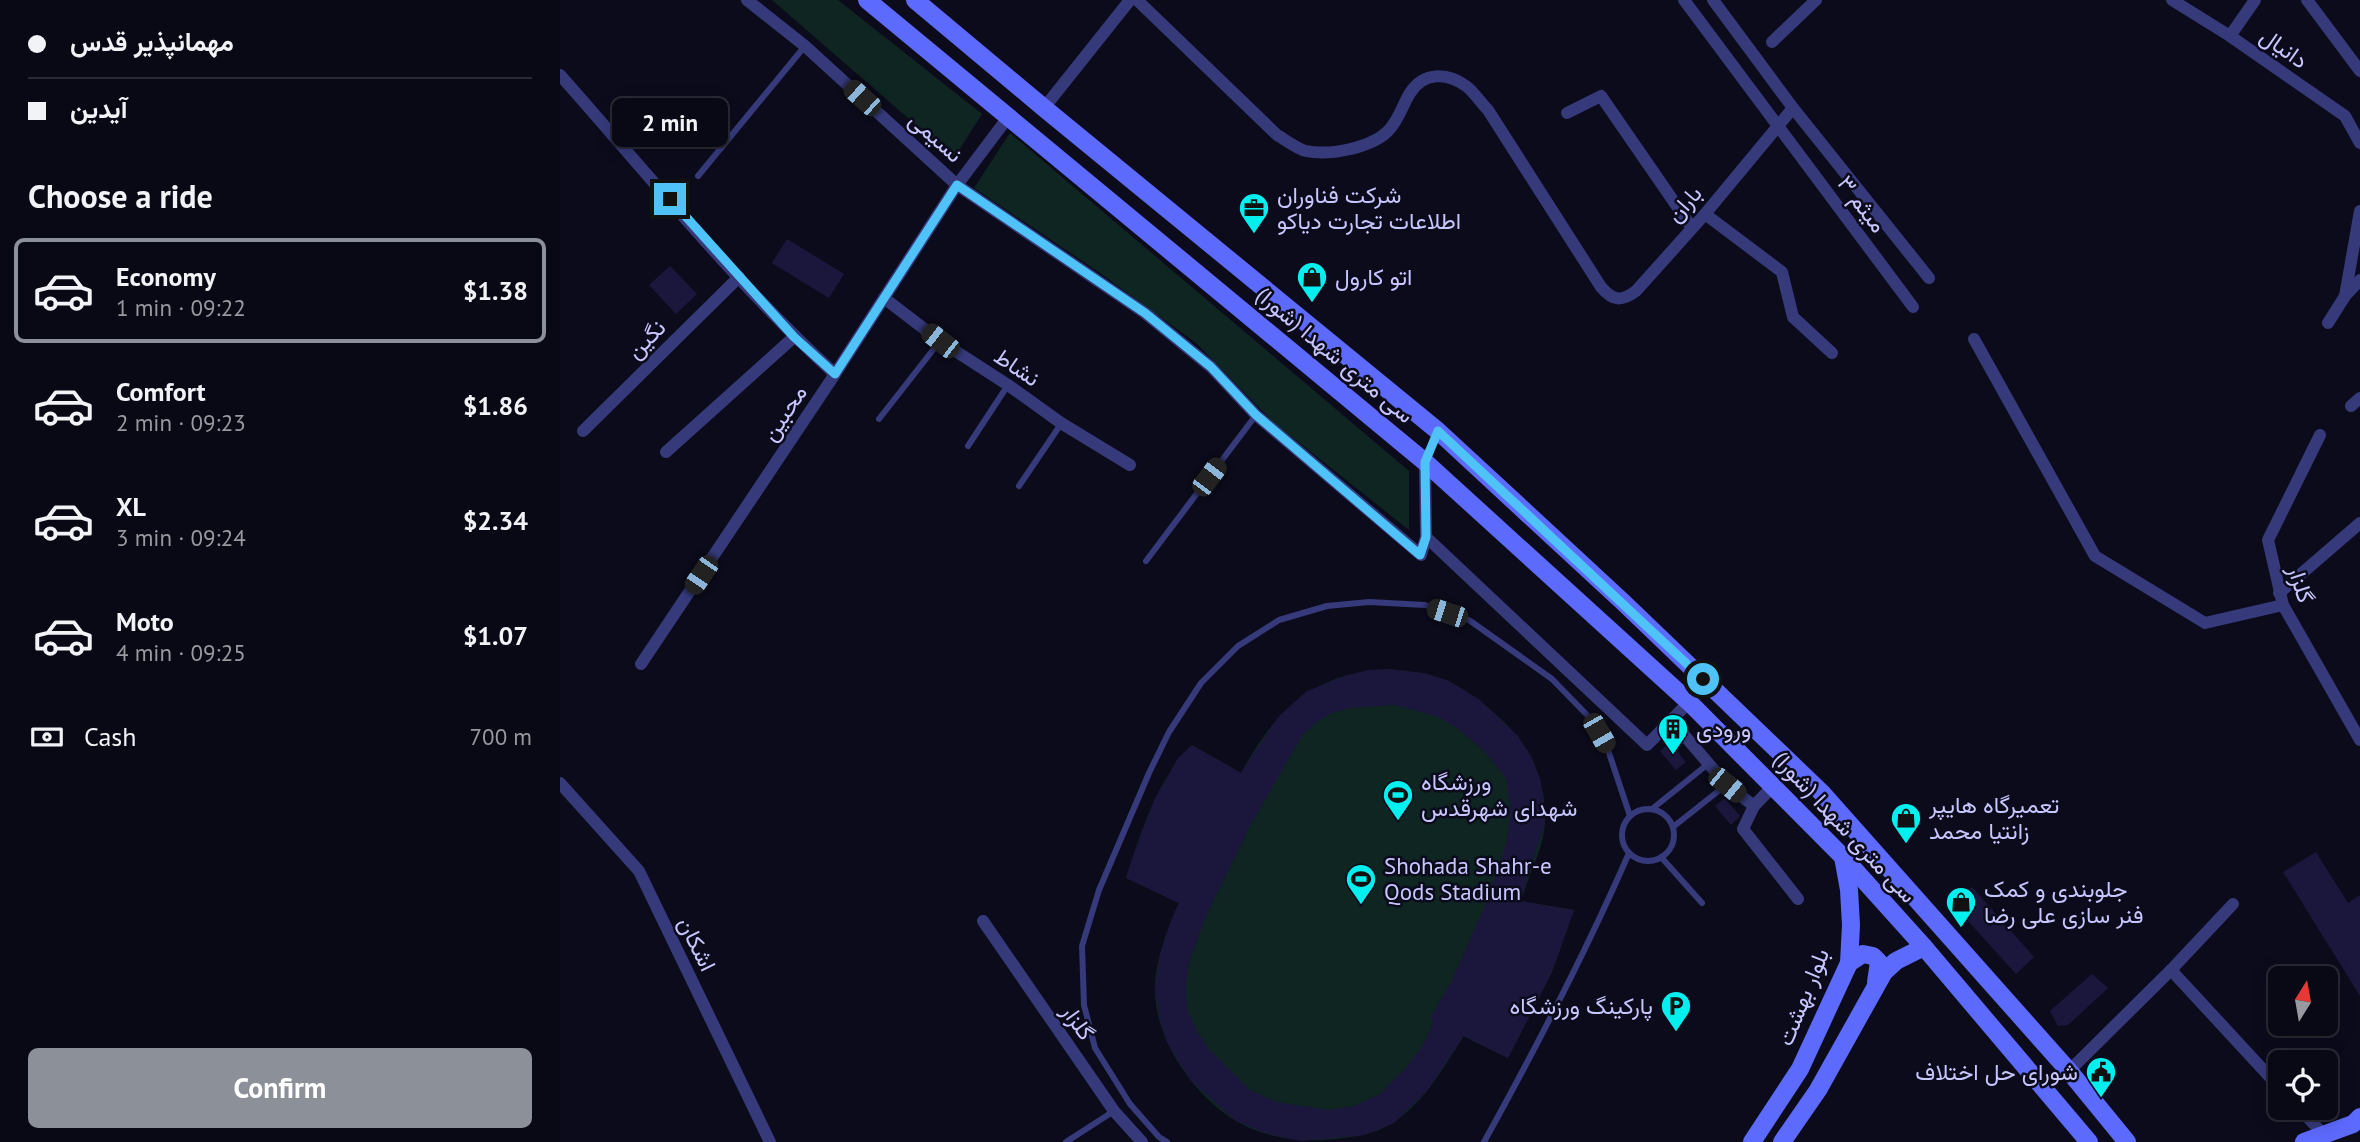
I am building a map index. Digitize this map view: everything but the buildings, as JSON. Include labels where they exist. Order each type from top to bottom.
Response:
[{"type":"main road","name":"سی متری شهدا (شورا)","points":[[867,0],[1425,462],[1689,702],[1843,857],[1924,947],[2090,1142]]},
{"type":"main road","name":"سی متری شهدا (شورا)","points":[[915,0],[1438,431],[1624,603],[1822,793],[2069,1071],[2127,1142]]},
{"type":"main road","points":[[1425,462],[1438,431]]},
{"type":"main road","name":"بلوار بهشت","points":[[1752,1142],[1800,1069],[1849,963],[1851,925],[1849,890],[1843,857]]},
{"type":"main road","points":[[1782,1142],[1818,1090],[1884,972],[1896,961],[1924,947]]},
{"type":"main road","points":[[1849,963],[1863,954],[1873,956],[1879,962],[1875,985]]},
{"type":"main road","points":[[2047,1090],[2069,1071]]},
{"type":"main road","points":[[2304,1142],[2353,1124],[2360,1117]]},
{"type":"street","name":"نسیمی","points":[[747,0],[805,46],[957,185],[1145,313],[1211,367],[1256,415],[1420,555],[1426,537]]},
{"type":"street","points":[[1044,108],[1130,0]]},
{"type":"street","name":"باران","points":[[1137,0],[1277,135],[1305,151],[1353,149],[1373,141],[1387,132],[1397,120],[1418,82],[1431,76],[1446,76],[1466,86],[1488,110],[1601,287],[1616,299],[1626,299],[1636,291],[1705,214],[1793,107]]},
{"type":"street","name":"میثم ۳","points":[[1684,0],[1913,307]]},
{"type":"street","name":"میثم ۳","points":[[1713,0],[1793,107],[1929,278]]},
{"type":"street","points":[[1772,42],[1816,0]]},
{"type":"street","name":"دانیال","points":[[2172,0],[2230,36],[2345,116],[2360,143]]},
{"type":"street","points":[[2230,36],[2255,0]]},
{"type":"street","points":[[2307,0],[2360,71]]},
{"type":"street","points":[[560,75],[794,337],[835,374]]},
{"type":"street","points":[[1567,113],[1601,96],[1692,228]]},
{"type":"street","name":"محبین","points":[[641,664],[835,374],[957,185],[1009,116]]},
{"type":"street","points":[[2345,296],[2360,211]]},
{"type":"street","points":[[1705,214],[1782,272],[1793,317],[1832,353]]},
{"type":"street","name":"نگین","points":[[583,431],[739,277]]},
{"type":"street","points":[[2328,323],[2345,296],[2360,280]]},
{"type":"street","name":"نشاط","points":[[884,298],[940,341],[1130,466]]},
{"type":"street","points":[[666,452],[794,337]]},
{"type":"street","points":[[1973,339],[2095,556],[2205,623],[2281,599],[2360,523]]},
{"type":"street","name":"گلزار","points":[[2320,435],[2268,540],[2281,599],[2360,740]]},
{"type":"street","points":[[1425,462],[1426,537],[1647,745],[1689,702]]},
{"type":"street","points":[[1671,720],[1727,785],[1754,806]]},
{"type":"street","name":"اشکان","points":[[560,783],[639,872],[770,1142]]},
{"type":"street","points":[[1774,786],[1754,806],[1744,829],[1798,899]]},
{"type":"street","points":[[2069,1071],[2171,971],[2233,904]]},
{"type":"street","name":"گلزار","points":[[983,921],[1114,1111],[1142,1142]]},
{"type":"street","points":[[2171,971],[2268,1075]]},
{"type":"street","points":[[2311,1120],[2325,1135]]},
{"type":"lane","points":[[698,176],[805,46]]},
{"type":"lane","points":[[879,419],[940,341]]},
{"type":"lane","points":[[968,446],[1008,385]]},
{"type":"lane","points":[[1146,561],[1256,415]]},
{"type":"lane","points":[[1019,486],[1061,423]]},
{"type":"lane","points":[[1167,1142],[1159,1137],[1130,1104],[1095,1048],[1084,1004],[1082,946],[1099,890],[1149,773],[1170,732],[1202,683],[1238,646],[1279,620],[1327,606],[1369,602],[1425,606],[1469,620],[1552,679],[1589,718],[1608,750],[1630,816]]},
{"type":"lane","points":[[1652,809],[1665,816],[1672,827],[1672,844],[1661,857],[1644,861],[1629,853],[1622,838],[1625,822],[1637,811],[1652,809],[1707,764]]},
{"type":"lane","points":[[1672,827],[1727,785]]},
{"type":"lane","points":[[1484,1142],[1603,912],[1629,853]]},
{"type":"lane","points":[[1661,857],[1702,903]]},
{"type":"lane","points":[[1066,1142],[1114,1111]]},
{"type":"green space","points":[[772,0],[838,0],[982,114],[954,158]]},
{"type":"green space","points":[[1010,133],[1409,471],[1409,530],[1273,422],[1196,343],[1100,273],[974,188]]},
{"type":"green space","name":"Shohada Shahr-e Qods Stadium","points":[[1388,669],[1431,676],[1456,685],[1477,699],[1511,729],[1537,770],[1544,802],[1544,830],[1521,901],[1574,910],[1552,972],[1508,1058],[1463,1036],[1425,1094],[1405,1114],[1386,1127],[1360,1136],[1323,1140],[1289,1139],[1267,1134],[1236,1121],[1220,1110],[1192,1082],[1170,1047],[1157,1009],[1155,990],[1162,945],[1179,903],[1126,878],[1144,825],[1160,790],[1192,745],[1241,773],[1268,730],[1300,698],[1338,678]]},
{"type":"place","name":"شرکت فناوران اطلاعات تجارت دیاکو","points":[[1254,235]]},
{"type":"place","name":"اتو کارول","points":[[1312,304]]},
{"type":"place","name":"ورودی","points":[[1673,756]]},
{"type":"place","name":"ورزشگاه شهدای شهرقدس","points":[[1398,822]]},
{"type":"place","name":"تعمیرگاه هایپر زانتیا محمد","points":[[1906,845]]},
{"type":"place","name":"Shohada Shahr-e Qods Stadium","points":[[1361,906]]},
{"type":"place","name":"جلوبندی و کمک فنر سازی علی رضا","points":[[1961,929]]},
{"type":"place","name":"پارکینگ ورزشگاه","points":[[1676,1033]]},
{"type":"place","name":"شورای حل اختلاف","points":[[2101,1099]]},
{"type":"route","points":[[670,199],[794,337],[835,374],[957,185],[1145,313],[1211,367],[1256,415],[1420,555],[1426,537],[1425,462],[1438,431],[1703,679]]}]
